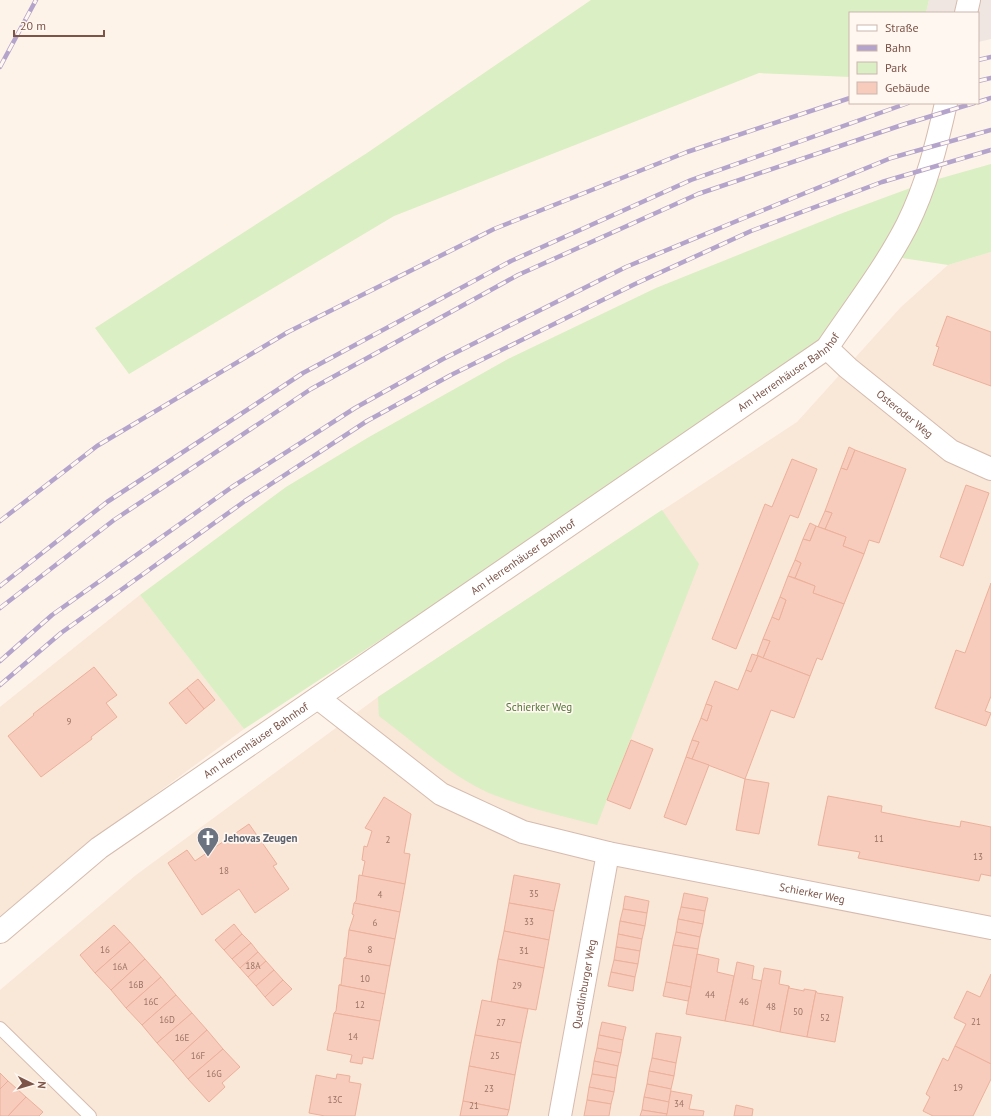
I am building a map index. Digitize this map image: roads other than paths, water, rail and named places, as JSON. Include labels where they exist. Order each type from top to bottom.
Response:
[{"type":"street","points":[[966,12],[969,0]]},
{"type":"street","name":"Am Herrenhäuser Bahnhof","points":[[0,932],[99,848],[826,348],[859,302],[907,225],[924,183],[946,104]]},
{"type":"street","name":"Osteroder Weg","points":[[826,348],[848,368],[951,451],[991,469]]},
{"type":"street","name":"Schierker Weg","points":[[318,698],[441,794],[523,832],[608,853],[991,928]]},
{"type":"street","name":"Quedlinburger Weg","points":[[560,1116],[608,853]]},
{"type":"lane","points":[[0,1028],[90,1116]]},
{"type":"railway","points":[[0,67],[36,0]]},
{"type":"railway","points":[[979,60],[991,57]]},
{"type":"railway","points":[[979,81],[991,78]]},
{"type":"railway","points":[[0,521],[97,446],[288,332],[494,229],[687,152],[849,98]]},
{"type":"railway","points":[[979,102],[991,98]]},
{"type":"railway","points":[[0,586],[107,502],[303,373],[511,261],[691,180],[905,104]]},
{"type":"railway","points":[[0,608],[114,520],[311,389],[518,275],[698,194],[902,125],[971,104]]},
{"type":"railway","points":[[0,661],[52,615],[232,487],[355,408],[443,359],[626,267],[891,158],[991,130]]},
{"type":"railway","points":[[0,685],[61,633],[245,501],[367,421],[451,375],[635,284],[751,231],[882,182],[991,150]]},
{"type":"place","name":"Jehovas Zeugen","points":[[208,858]]}]
